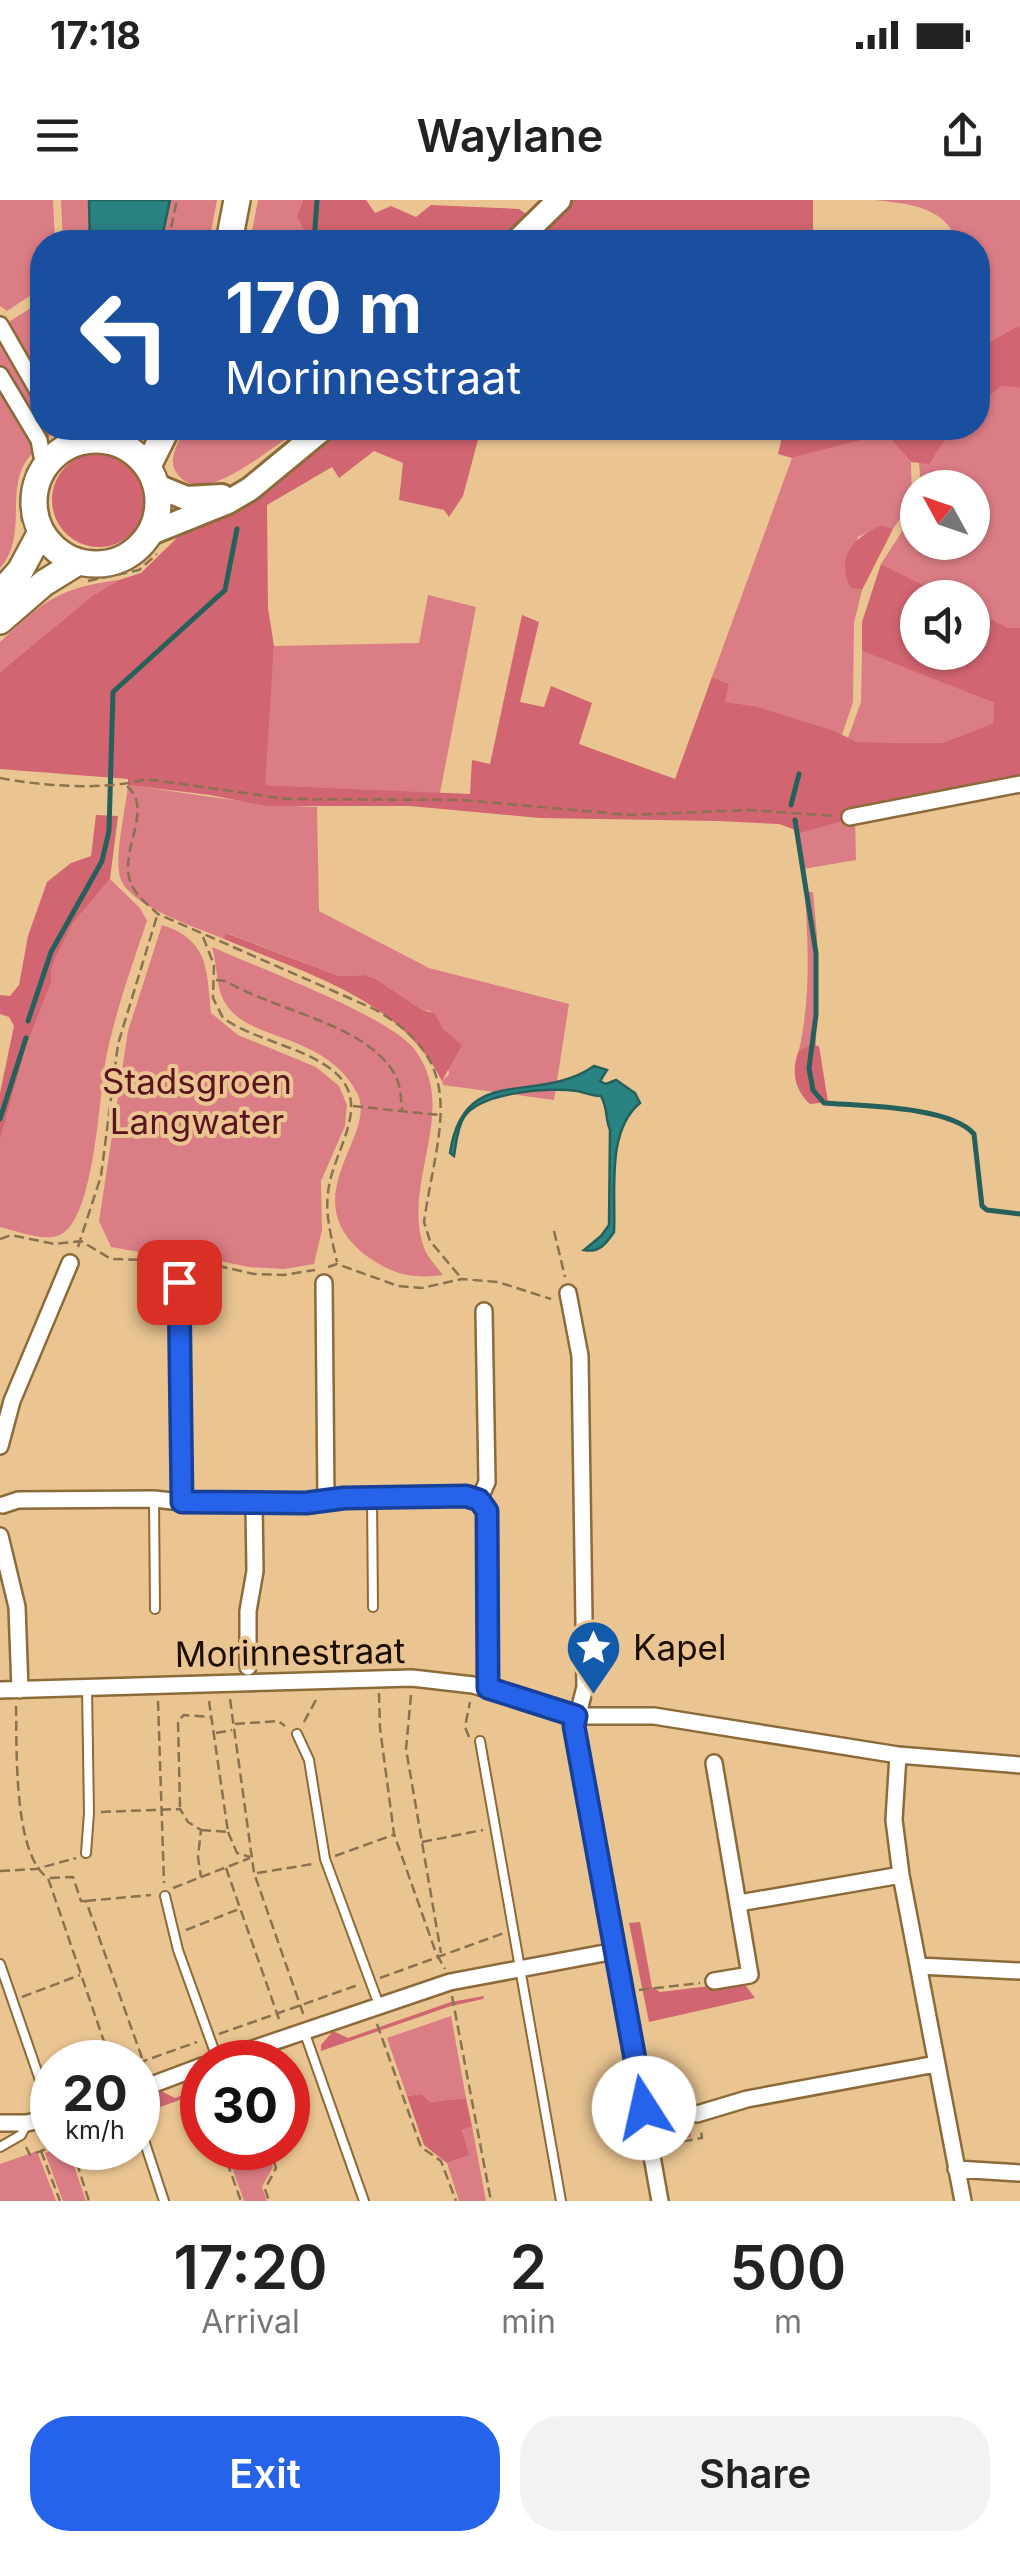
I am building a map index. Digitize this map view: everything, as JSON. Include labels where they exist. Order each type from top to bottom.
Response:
[{"type":"main road","points":[[231,230],[237,200]]},
{"type":"main road","points":[[528,230],[559,200]]},
{"type":"main road","points":[[0,593],[20,572],[32,529],[43,457],[54,455],[65,440]]},
{"type":"main road","points":[[118,440],[153,476],[186,498],[250,489]]},
{"type":"main road","points":[[157,540],[159,506],[153,476],[163,440]]},
{"type":"main road","points":[[32,529],[78,562],[94,564],[127,556],[250,489],[309,440]]},
{"type":"main road","points":[[0,621],[54,576],[78,562]]},
{"type":"street","points":[[0,324],[30,377]]},
{"type":"street","points":[[0,375],[30,432]]},
{"type":"street","points":[[34,440],[43,457]]},
{"type":"street","points":[[850,818],[1020,784]]},
{"type":"street","points":[[0,1446],[12,1402],[70,1263]]},
{"type":"street","points":[[179,1282],[182,1502]]},
{"type":"street","points":[[324,1283],[326,1500]]},
{"type":"street","points":[[570,1300],[580,1356],[585,1687],[574,1726],[660,2201]]},
{"type":"street","points":[[479,1500],[487,1482],[484,1311]]},
{"type":"street","points":[[1,1503],[154,1499],[254,1504],[372,1496],[466,1496],[479,1500],[487,1511],[480,1687]]},
{"type":"street","points":[[248,1667],[248,1612],[255,1571],[254,1504]]},
{"type":"street","points":[[0,1536],[17,1607],[12,1690]]},
{"type":"street","name":"Morinnestraat","points":[[12,1690],[412,1678],[480,1687],[576,1716],[654,1716],[898,1755],[1020,1766]]},
{"type":"street","points":[[898,1755],[894,1820],[901,1875],[963,2201]]},
{"type":"street","points":[[714,1763],[750,1975],[714,1982]]},
{"type":"street","points":[[739,1903],[901,1875]]},
{"type":"street","points":[[277,2040],[450,1982],[615,1952]]},
{"type":"street","points":[[919,1966],[1020,1970]]},
{"type":"street","points":[[697,2114],[747,2100],[936,2064]]},
{"type":"street","points":[[0,2124],[24,2129],[30,2126]]},
{"type":"street","points":[[956,2169],[1020,2173]]},
{"type":"lane","points":[[372,1496],[373,1607]]},
{"type":"lane","points":[[154,1499],[155,1609]]},
{"type":"lane","points":[[86,1687],[86,1853]]},
{"type":"lane","points":[[297,1734],[310,1760],[326,1859],[376,2006]]},
{"type":"lane","points":[[480,1741],[562,2201]]},
{"type":"lane","points":[[165,1893],[209,2038]]},
{"type":"lane","points":[[0,1964],[30,2053]]},
{"type":"lane","points":[[307,2030],[364,2201]]},
{"type":"lane","points":[[0,2147],[24,2129]]},
{"type":"lane","points":[[154,2170],[164,2201]]},
{"type":"path","points":[[171,230],[178,200]]},
{"type":"path","points":[[32,529],[20,496],[22,479],[43,457]]},
{"type":"path","points":[[54,576],[67,585],[118,577],[138,570],[157,540]]},
{"type":"path","points":[[0,778],[32,783],[115,785],[146,779],[287,799],[462,800],[630,815],[749,810],[850,818]]},
{"type":"path","points":[[126,785],[134,792],[139,808],[128,876],[135,891],[158,914],[400,1023],[428,1054],[442,1099],[424,1222],[430,1241],[462,1279]]},
{"type":"path","points":[[81,1241],[101,1176],[118,1044],[158,914]]},
{"type":"path","points":[[203,935],[214,965],[213,998],[222,1018],[333,1070],[343,1079],[353,1106],[327,1196],[337,1264]]},
{"type":"path","points":[[214,980],[226,980],[372,1048],[395,1074],[402,1111]]},
{"type":"path","points":[[353,1106],[440,1115]]},
{"type":"path","points":[[0,1239],[11,1235],[55,1244],[81,1241],[111,1259],[197,1262],[254,1274],[283,1275],[337,1264],[398,1286],[422,1288],[462,1279],[498,1282],[570,1300],[554,1231]]},
{"type":"path","points":[[412,1678],[406,1748],[440,1956]]},
{"type":"path","points":[[215,1733],[278,1722],[297,1734],[317,1698],[317,1679]]},
{"type":"path","points":[[380,1679],[380,1728],[394,1834],[450,1982],[490,2201]]},
{"type":"path","points":[[228,1682],[254,1873],[307,2030]]},
{"type":"path","points":[[157,1684],[165,1893]]},
{"type":"path","points":[[480,1687],[465,1727],[468,1736],[480,1741]]},
{"type":"path","points":[[12,1690],[20,1809],[36,1869],[48,1878],[104,2040]]},
{"type":"path","points":[[208,1700],[228,1832],[237,1852],[251,1858]]},
{"type":"path","points":[[211,1717],[184,1715],[178,1722],[180,1809],[188,1822],[201,1830],[228,1832]]},
{"type":"path","points":[[89,1813],[180,1809]]},
{"type":"path","points":[[422,1842],[494,1828]]},
{"type":"path","points":[[201,1830],[201,1878]]},
{"type":"path","points":[[254,1873],[307,1867],[394,1834]]},
{"type":"path","points":[[0,1870],[36,1869],[86,1853]]},
{"type":"path","points":[[48,1878],[73,1877],[81,1902],[86,1902],[165,1893],[251,1858]]},
{"type":"path","points":[[226,1868],[285,2037]]},
{"type":"path","points":[[86,1902],[133,2040]]},
{"type":"path","points":[[176,1935],[240,1909]]},
{"type":"path","points":[[160,2055],[512,1931]]},
{"type":"path","points":[[12,2001],[81,1974]]},
{"type":"path","points":[[622,1992],[714,1982]]},
{"type":"path","points":[[376,2006],[420,2148],[442,2161],[456,2201]]},
{"type":"path","points":[[650,2147],[702,2138],[697,2114]]},
{"type":"path","points":[[24,2129],[30,2155]]},
{"type":"path","points":[[48,2170],[60,2201]]},
{"type":"path","points":[[79,2170],[89,2201]]},
{"type":"path","points":[[230,2170],[241,2201]]},
{"type":"path","points":[[269,2201],[265,2189],[275,2170]]},
{"type":"green space","points":[[0,200],[53,200],[54,230],[30,230],[30,296],[7,311],[0,306]]},
{"type":"green space","points":[[61,200],[89,200],[90,230],[62,230]]},
{"type":"green space","points":[[170,200],[217,200],[211,230],[164,230]]},
{"type":"green space","points":[[258,200],[303,200],[297,217],[304,230],[252,230]]},
{"type":"green space","points":[[875,200],[1020,200],[1020,325],[990,341],[990,230],[951,230],[934,214]]},
{"type":"green space","points":[[30,308],[30,362],[10,328],[10,321]]},
{"type":"green space","points":[[0,337],[30,389],[30,413],[0,364]]},
{"type":"green space","points":[[0,386],[35,451],[19,478],[14,540],[0,568]]},
{"type":"green space","points":[[1002,386],[1020,388],[1020,628],[1009,628],[990,618],[990,580],[913,580],[881,564],[900,534],[900,560],[990,560],[990,470],[920,470],[919,463],[929,463],[945,440],[990,440],[990,396]]},
{"type":"green space","points":[[180,440],[285,440],[239,471],[207,484],[193,484],[181,478],[173,466]]},
{"type":"green space","points":[[862,440],[891,440],[911,462],[911,470],[900,470],[900,519],[893,529],[882,525],[858,537],[851,588],[862,590],[854,623],[853,702],[842,735],[755,706],[724,702],[729,684],[712,677],[792,458]]},
{"type":"green space","points":[[119,580],[92,596],[0,672],[0,642],[41,606],[81,587]]},
{"type":"green space","points":[[428,595],[476,607],[440,793],[264,785],[274,646],[419,643]]},
{"type":"green space","points":[[862,651],[900,666],[900,670],[910,670],[994,703],[993,723],[942,743],[857,742],[848,738],[861,702]]},
{"type":"green space","points":[[128,785],[246,802],[317,807],[319,911],[429,968],[569,1004],[554,1100],[443,1085],[449,1074],[443,1029],[430,1011],[376,979],[365,975],[339,976],[227,933],[224,939],[167,916],[138,899],[121,880],[119,871]]},
{"type":"green space","points":[[855,817],[856,860],[803,869],[798,834]]},
{"type":"green space","points":[[110,879],[140,908],[147,921],[107,1053],[89,1179],[72,1224],[60,1235],[30,1235],[0,1227],[0,1140],[26,1047],[51,983],[51,970],[73,923]]},
{"type":"green space","points":[[805,892],[813,892],[817,935],[816,1046],[799,1050],[807,991]]},
{"type":"green space","name":"Stadsgroen Langwater","points":[[162,925],[189,939],[203,958],[211,1013],[238,1035],[316,1067],[339,1086],[347,1105],[345,1126],[321,1181],[322,1230],[314,1264],[284,1269],[249,1267],[186,1254],[150,1254],[111,1247],[99,1221],[128,1031]]},
{"type":"green space","points":[[212,947],[379,1022],[415,1050],[428,1073],[432,1098],[419,1225],[425,1250],[443,1275],[414,1276],[388,1269],[347,1237],[337,1214],[336,1192],[357,1129],[361,1110],[357,1093],[343,1073],[325,1058],[233,1013],[221,993]]},
{"type":"green space","points":[[451,2016],[466,2098],[430,2102],[422,2094],[407,2096],[387,2038]]},
{"type":"green space","points":[[472,2126],[486,2201],[459,2201],[447,2163],[468,2155],[462,2129]]},
{"type":"green space","points":[[30,2153],[30,2170],[44,2170],[56,2201],[0,2201],[0,2164]]},
{"type":"green space","points":[[51,2170],[75,2170],[86,2201],[63,2201]]},
{"type":"green space","points":[[233,2170],[271,2170],[262,2187],[267,2201],[244,2201]]},
{"type":"shaded area","points":[[303,200],[366,200],[375,213],[391,206],[416,217],[431,205],[519,209],[529,216],[514,230],[304,230],[297,217]]},
{"type":"shaded area","points":[[566,200],[813,200],[813,230],[535,230]]},
{"type":"shaded area","points":[[1020,325],[1020,388],[1002,386],[990,396],[990,341]]},
{"type":"shaded area","points":[[320,440],[478,440],[463,496],[449,517],[444,510],[399,500],[403,463],[374,451],[339,478],[332,467],[267,505],[268,608],[274,646],[265,785],[470,794],[472,760],[490,764],[522,615],[539,622],[520,702],[544,707],[551,686],[592,703],[579,744],[675,779],[712,677],[729,684],[725,702],[755,706],[857,742],[942,743],[993,723],[994,703],[910,670],[990,670],[990,618],[1009,628],[1020,628],[1020,782],[863,815],[798,834],[779,824],[540,818],[410,806],[267,806],[128,785],[128,779],[0,769],[0,672],[92,596],[119,580],[141,573],[188,527],[219,518],[265,494],[280,475]]},
{"type":"shaded area","points":[[781,440],[862,440],[792,458],[778,454]]},
{"type":"shaded area","points":[[891,440],[945,440],[929,464],[911,462]]},
{"type":"shaded area","points":[[99,453],[117,457],[132,467],[142,482],[146,500],[142,518],[132,533],[117,543],[99,547],[81,543],[66,533],[56,518],[52,500],[56,482],[66,467],[81,457]]},
{"type":"shaded area","points":[[882,525],[893,529],[862,590],[851,588],[845,567],[850,549],[863,535]]},
{"type":"shaded area","points":[[881,564],[913,580],[900,580],[900,666],[862,651],[862,622]]},
{"type":"shaded area","points":[[96,815],[118,816],[110,879],[73,923],[56,957],[0,1140],[0,1093],[14,1026],[9,1017],[0,1014],[0,995],[10,996],[19,985],[28,936],[47,882],[71,863],[91,856]]},
{"type":"shaded area","points":[[226,933],[339,976],[365,975],[376,979],[435,1014],[443,1029],[462,1045],[442,1081],[424,1052],[376,1009],[317,977],[224,939]]},
{"type":"shaded area","points":[[819,1046],[828,1102],[810,1104],[797,1086],[795,1065],[799,1050]]},
{"type":"shaded area","points":[[640,1922],[652,1987],[660,1992],[743,1982],[755,1998],[649,2022],[629,1923]]},
{"type":"shaded area","points":[[484,1996],[321,2051],[321,2045],[333,2031],[348,2038],[451,2002]]},
{"type":"shaded area","points":[[160,2091],[180,2096],[180,2100],[160,2107]]},
{"type":"shaded area","points":[[422,2094],[430,2102],[466,2098],[472,2126],[462,2130],[469,2155],[447,2163],[424,2145],[407,2096]]},
{"type":"shaded area","points":[[686,2104],[691,2137],[670,2142],[664,2107]]},
{"type":"water","points":[[89,200],[170,200],[164,230],[90,230]]},
{"type":"water","points":[[594,1066],[607,1070],[600,1081],[606,1084],[616,1080],[635,1093],[640,1103],[629,1115],[617,1145],[614,1232],[602,1247],[589,1251],[584,1250],[609,1225],[610,1130],[601,1096],[550,1090],[516,1093],[485,1102],[464,1117],[454,1156],[450,1153],[458,1124],[470,1106],[487,1096],[549,1084]]},
{"type":"waterway","points":[[315,230],[317,200]]},
{"type":"waterway","points":[[28,1021],[51,952],[102,861],[109,831],[113,692],[225,590],[237,529]]},
{"type":"waterway","points":[[791,805],[799,774]]},
{"type":"waterway","points":[[795,820],[816,953],[816,1015],[809,1068],[813,1090],[824,1103],[904,1109],[962,1125],[974,1134],[982,1206],[1020,1214]]},
{"type":"waterway","points":[[0,1119],[26,1038]]},
{"type":"place","name":"Kapel","points":[[594,1696]]},
{"type":"route","points":[[179,1282],[182,1502],[306,1503],[344,1498],[466,1496],[479,1500],[487,1511],[488,1688],[576,1716],[574,1726],[644,2108]]}]
